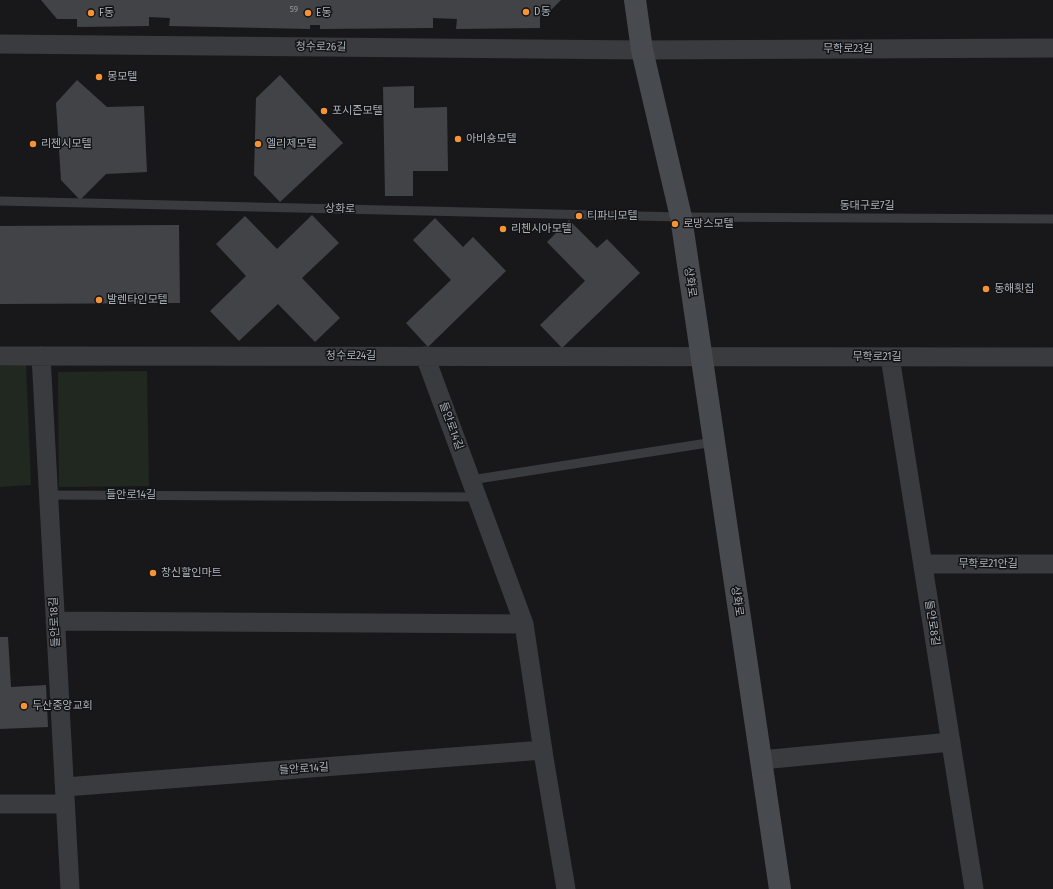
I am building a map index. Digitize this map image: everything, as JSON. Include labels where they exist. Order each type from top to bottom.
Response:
[{"type":"main road","name":"상화로","points":[[635,0],[642,50],[681,217],[780,889]]},
{"type":"street","name":"청수로26길","points":[[0,44],[642,50]]},
{"type":"street","name":"무학로23길","points":[[642,50],[1053,48]]},
{"type":"street","name":"청수로24길","points":[[0,356],[701,356]]},
{"type":"street","name":"들안로18길","points":[[41,356],[70,889]]},
{"type":"street","name":"들안로14길","points":[[425,356],[524,624],[566,889]]},
{"type":"street","name":"무학로21길","points":[[701,356],[1053,357]]},
{"type":"street","name":"들안로8길","points":[[890,357],[974,889]]},
{"type":"street","name":"무학로21안길","points":[[923,564],[1053,564]]},
{"type":"street","points":[[55,620],[524,624]]},
{"type":"street","points":[[761,760],[951,742]]},
{"type":"street","name":"들안로14길","points":[[0,804],[65,796],[543,750]]},
{"type":"lane","name":"상화로","points":[[0,201],[681,217]]},
{"type":"lane","name":"동대구로7길","points":[[681,217],[1053,219]]},
{"type":"lane","points":[[474,489],[714,442]]},
{"type":"lane","name":"들안로14길","points":[[48,495],[474,489]]},
{"type":"shaded area","points":[[26,365],[31,485],[0,487],[0,366]]},
{"type":"shaded area","points":[[147,371],[149,486],[59,487],[58,372]]},
{"type":"building","points":[[41,0],[561,0],[545,16],[542,14],[540,16],[540,28],[456,29],[457,19],[433,18],[433,28],[320,29],[320,25],[310,25],[310,29],[169,26],[170,18],[149,17],[149,26],[77,27],[77,19],[57,19]]},
{"type":"building","points":[[280,75],[343,143],[280,202],[254,175],[256,98]]},
{"type":"building","points":[[77,80],[107,107],[144,106],[147,172],[106,174],[80,200],[61,180],[56,103]]},
{"type":"building","points":[[414,86],[414,108],[447,107],[448,171],[413,171],[413,196],[385,196],[383,87]]},
{"type":"building","points":[[312,215],[339,243],[302,278],[340,318],[315,342],[278,304],[239,341],[210,311],[246,276],[216,244],[245,216],[277,249]]},
{"type":"building","points":[[435,218],[463,247],[473,237],[506,271],[428,347],[406,323],[451,280],[413,240]]},
{"type":"building","points":[[569,220],[597,248],[607,239],[640,273],[562,348],[540,325],[585,281],[547,242]]},
{"type":"building","points":[[179,225],[180,303],[0,304],[0,226]]},
{"type":"building","points":[[0,637],[8,637],[11,687],[46,685],[48,727],[0,729]]},
{"type":"place","name":"D동","points":[[526,12]]},
{"type":"place","name":"F동","points":[[91,13]]},
{"type":"place","name":"E동","points":[[308,13]]},
{"type":"place","name":"몽모텔","points":[[99,77]]},
{"type":"place","name":"포시즌모텔","points":[[324,111]]},
{"type":"place","name":"아비숑모텔","points":[[458,139]]},
{"type":"place","name":"리젠시모텔","points":[[33,144]]},
{"type":"place","name":"엘리제모텔","points":[[258,144]]},
{"type":"place","name":"티파니모텔","points":[[579,216]]},
{"type":"place","name":"로망스모텔","points":[[675,224]]},
{"type":"place","name":"리첸시아모텔","points":[[503,229]]},
{"type":"place","name":"동해횟집","points":[[986,289]]},
{"type":"place","name":"발렌타인모텔","points":[[99,300]]},
{"type":"place","name":"창신할인마트","points":[[153,573]]},
{"type":"place","name":"두산중앙교회","points":[[24,706]]}]
